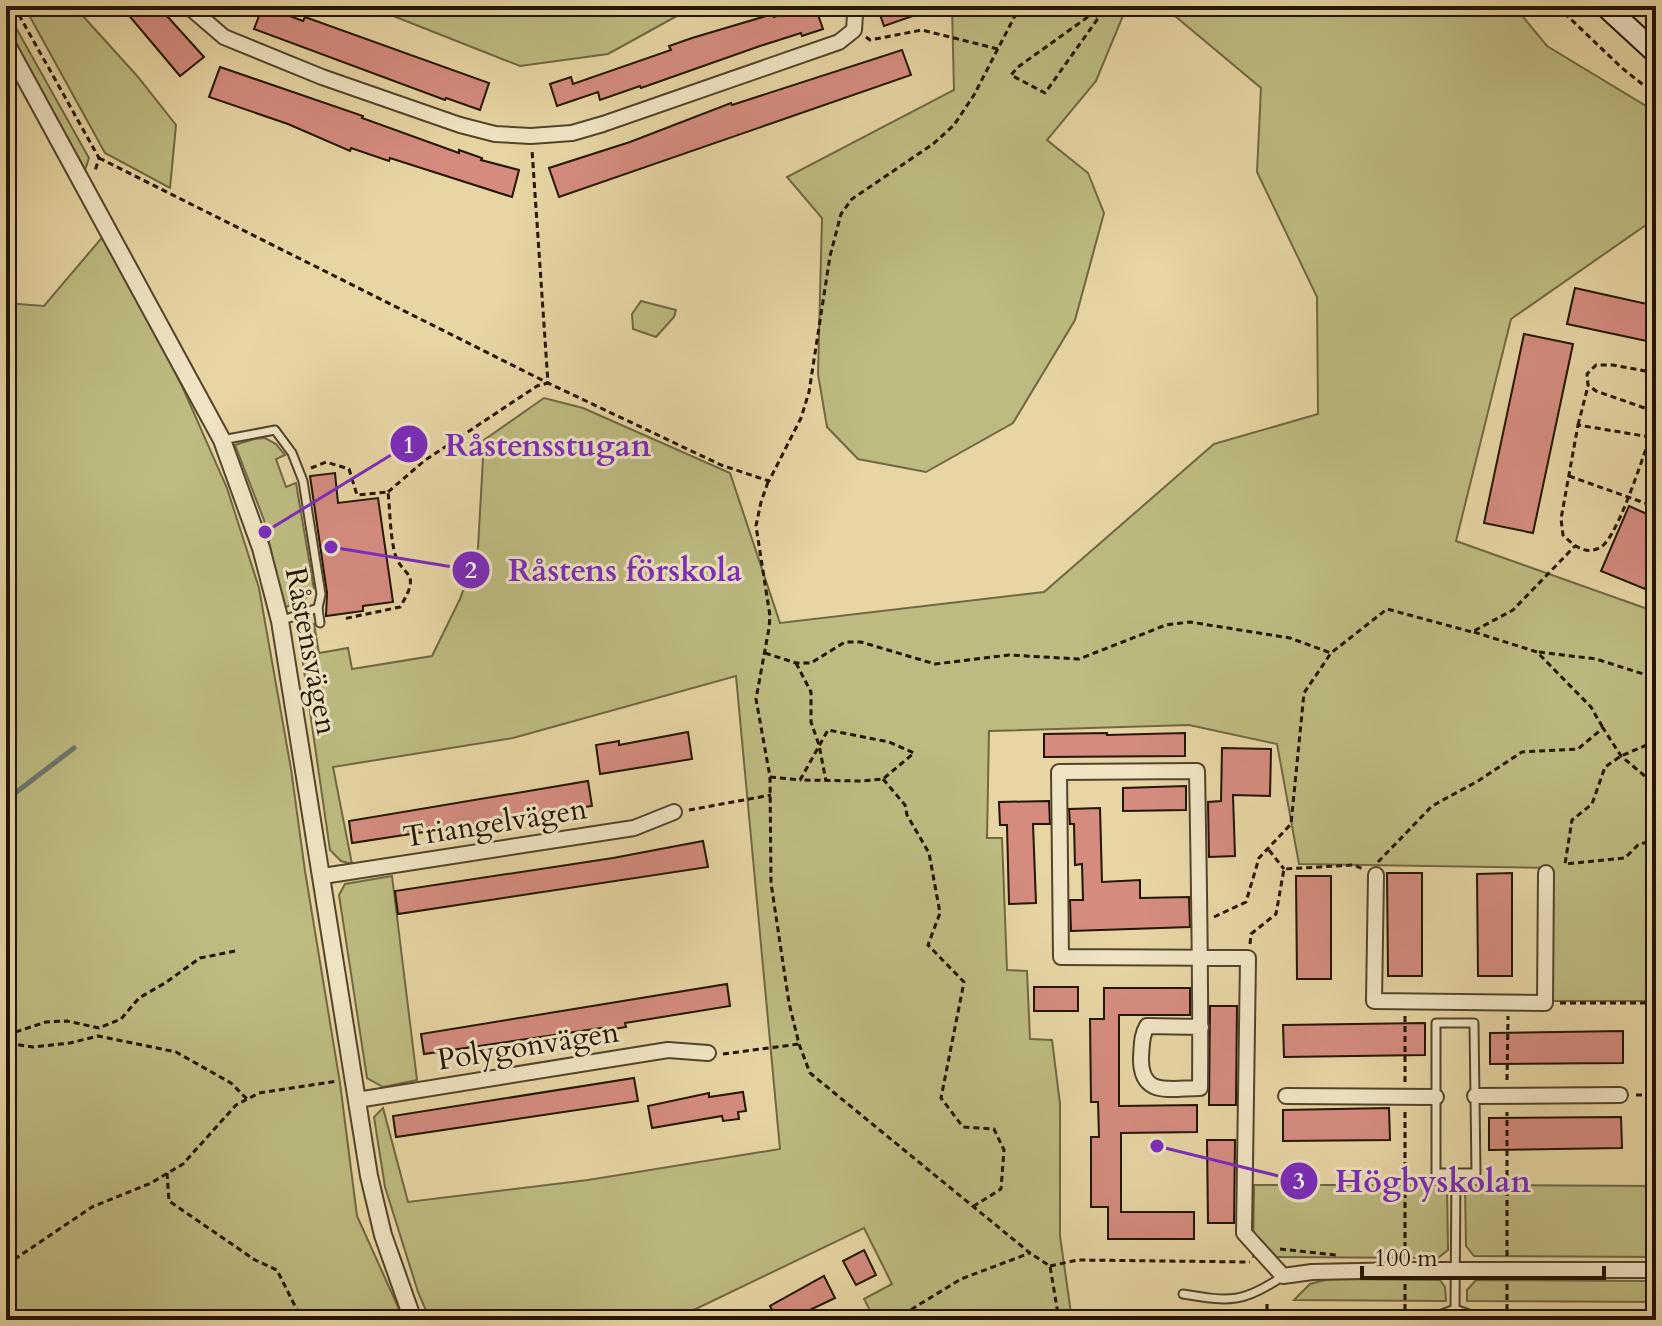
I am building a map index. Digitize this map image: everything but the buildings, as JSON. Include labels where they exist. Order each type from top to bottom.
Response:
[{"type":"main road","points":[[1605,6],[1656,53]]},
{"type":"street","points":[[188,6],[224,37],[322,77],[460,125],[495,134],[531,136],[572,133],[603,124],[839,42],[854,30],[852,6]]},
{"type":"street","name":"Råstensvägen","points":[[6,43],[222,440],[261,548],[280,621],[369,1176],[383,1235],[413,1320]]},
{"type":"street","points":[[1201,1027],[1147,1026],[1142,1034],[1141,1070],[1146,1083],[1154,1087],[1200,1088],[1201,1027],[1201,957],[1197,771],[1059,772],[1061,957],[1201,957],[1248,958],[1244,1233],[1283,1276],[1312,1272],[1405,1270],[1656,1270]]},
{"type":"street","name":"Triangelvägen","points":[[323,876],[634,828],[674,812]]},
{"type":"street","points":[[1376,875],[1374,1001],[1545,1003],[1546,873]]},
{"type":"street","name":"Polygonvägen","points":[[357,1100],[668,1050],[708,1053]]},
{"type":"street","points":[[1475,1096],[1620,1095]]},
{"type":"street","points":[[1286,1096],[1436,1097]]},
{"type":"lane","points":[[222,440],[275,430],[292,453],[299,472],[321,594],[318,608],[320,623]]},
{"type":"lane","points":[[280,621],[318,608]]},
{"type":"lane","points":[[1436,1023],[1474,1023],[1476,1173],[1436,1173],[1436,1097],[1436,1023]]},
{"type":"lane","points":[[1455,1309],[1456,1173]]},
{"type":"lane","points":[[1183,1294],[1240,1300],[1283,1276]]},
{"type":"lane","points":[[1437,1320],[1437,1316],[1455,1309],[1474,1316],[1474,1320]]},
{"type":"path","points":[[14,6],[99,158],[548,383],[721,465],[769,481]]},
{"type":"path","points":[[1020,6],[954,125],[933,144],[852,199],[841,214],[830,256],[809,392],[801,418],[769,481],[756,526],[770,616],[756,699],[770,777],[771,883],[789,1003],[810,1073],[1030,1253],[1050,1266],[1059,1320]]},
{"type":"path","points":[[1557,6],[1622,68],[1656,95]]},
{"type":"path","points":[[1092,14],[1099,17],[1045,93],[1011,75],[1092,14]]},
{"type":"path","points":[[854,30],[870,40],[922,30],[998,49]]},
{"type":"path","points":[[531,136],[548,383]]},
{"type":"path","points":[[87,193],[99,158]]},
{"type":"path","points":[[1656,373],[1596,365],[1587,374],[1588,385],[1561,519],[1563,535],[1575,546],[1587,551],[1601,547],[1612,536],[1656,420]]},
{"type":"path","points":[[299,472],[326,462],[349,469],[357,495],[388,492],[424,461],[537,386],[548,383]]},
{"type":"path","points":[[1588,385],[1596,391],[1656,412]]},
{"type":"path","points":[[1578,425],[1650,437]]},
{"type":"path","points":[[1569,476],[1656,507]]},
{"type":"path","points":[[343,619],[400,607],[411,589],[409,573],[395,554],[388,492]]},
{"type":"path","points":[[1472,632],[1513,610],[1575,546]]},
{"type":"path","points":[[1200,924],[1246,902],[1259,858],[1291,824],[1304,693],[1331,653],[1387,609],[1537,652],[1596,659],[1656,678]]},
{"type":"path","points":[[765,653],[796,663],[811,663],[845,642],[861,642],[935,664],[1009,655],[1079,659],[1166,625],[1190,622],[1290,638],[1331,653]]},
{"type":"path","points":[[1537,652],[1591,707],[1621,756],[1653,783],[1656,793]]},
{"type":"path","points":[[796,663],[811,692],[811,722],[826,781]]},
{"type":"path","points":[[1284,869],[1354,865],[1376,875],[1377,864],[1432,806],[1522,752],[1578,749],[1603,728]]},
{"type":"path","points":[[770,777],[800,780],[826,781],[883,779],[914,753],[889,742],[828,730],[800,780]]},
{"type":"path","points":[[1656,741],[1621,756],[1605,767],[1592,804],[1572,820],[1565,864],[1625,858],[1638,845],[1656,839]]},
{"type":"path","points":[[883,779],[905,805],[907,815],[929,853],[940,913],[928,945],[964,982],[941,1098],[963,1127],[994,1129],[1004,1150],[1001,1189],[974,1206]]},
{"type":"path","points":[[674,812],[771,795]]},
{"type":"path","points":[[1248,958],[1251,934],[1276,914],[1284,869],[1268,848]]},
{"type":"path","points":[[6,1035],[46,1022],[67,1021],[99,1028],[121,1019],[139,998],[200,958],[235,951]]},
{"type":"path","points":[[1405,1001],[1405,1320]]},
{"type":"path","points":[[1507,1320],[1508,1002]]},
{"type":"path","points":[[1545,1003],[1656,1003]]},
{"type":"path","points":[[6,1057],[13,1044],[33,1047],[98,1036],[176,1052],[231,1083],[247,1099]]},
{"type":"path","points":[[708,1053],[730,1054],[799,1044]]},
{"type":"path","points":[[6,1265],[92,1207],[151,1183],[183,1164],[236,1105],[247,1099],[259,1093],[354,1079]]},
{"type":"path","points":[[1620,1095],[1656,1095]]},
{"type":"path","points":[[167,1173],[169,1201],[255,1260],[277,1270],[302,1320]]},
{"type":"path","points":[[894,1320],[961,1279],[1030,1253]]},
{"type":"shaded area","points":[[24,6],[74,6],[138,77],[176,125],[170,188],[105,153]]},
{"type":"shaded area","points":[[368,6],[695,6],[608,54],[520,66]]},
{"type":"shaded area","points":[[952,6],[1127,6],[1096,81],[1047,140],[1088,173],[1104,213],[1075,320],[1013,423],[926,472],[858,459],[827,427],[818,374],[822,218],[787,177],[954,90]]},
{"type":"shaded area","points":[[1163,6],[1514,6],[1547,46],[1656,112],[1656,218],[1511,319],[1456,541],[1656,612],[1656,1001],[1549,1001],[1550,868],[1299,864],[1277,744],[1189,725],[989,731],[987,838],[1002,838],[1007,970],[1027,971],[1030,1039],[1052,1040],[1060,1104],[1060,1236],[1072,1320],[875,1320],[864,1299],[892,1284],[864,1228],[673,1320],[430,1320],[385,1187],[374,1117],[383,1108],[408,1202],[588,1180],[780,1149],[736,676],[513,738],[333,767],[352,864],[341,861],[330,850],[298,629],[314,624],[319,653],[348,648],[352,669],[432,656],[460,599],[478,548],[484,440],[544,398],[583,408],[730,473],[780,623],[1044,592],[1214,444],[1318,414],[1317,297],[1257,172],[1261,88]]},
{"type":"shaded area","points":[[6,10],[89,158],[85,170],[6,27]]},
{"type":"shaded area","points":[[105,234],[182,386],[227,488],[259,588],[340,1083],[357,1216],[404,1320],[6,1320],[6,303],[44,306]]},
{"type":"shaded area","points":[[641,301],[676,310],[674,317],[656,337],[633,329],[632,314]]},
{"type":"shaded area","points":[[265,438],[276,444],[285,455],[276,459],[286,487],[296,483],[314,589],[306,598],[284,608],[264,520],[235,445]]},
{"type":"shaded area","points":[[392,876],[417,1080],[383,1087],[367,1078],[339,895],[345,884]]},
{"type":"shaded area","points":[[1254,1185],[1447,1185],[1448,1250],[1438,1258],[1253,1257]]},
{"type":"shaded area","points":[[1465,1185],[1656,1186],[1656,1257],[1474,1256],[1466,1246]]},
{"type":"shaded area","points":[[1329,1279],[1440,1280],[1445,1287],[1446,1301],[1294,1300],[1310,1284]]},
{"type":"shaded area","points":[[1476,1280],[1656,1281],[1656,1302],[1467,1301],[1467,1290]]},
{"type":"waterway","points":[[6,800],[74,748]]},
{"type":"place","name":"Råstensstugan","points":[[265,532]]},
{"type":"place","name":"Råstens förskola","points":[[331,547]]},
{"type":"place","name":"Högbyskolan","points":[[1157,1146]]}]
